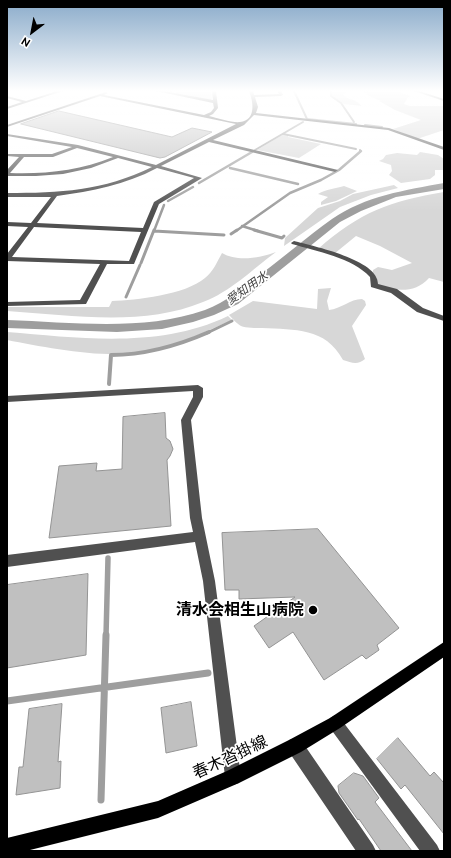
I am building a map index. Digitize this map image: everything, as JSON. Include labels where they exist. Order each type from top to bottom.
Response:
[{"type":"main road","name":"春木沓掛線","points":[[7,847],[158,810],[233,777],[335,724],[444,649]]},
{"type":"street","points":[[7,195],[55,195],[108,186],[138,176],[227,131]]},
{"type":"street","points":[[393,131],[444,149]]},
{"type":"street","points":[[7,135],[48,140],[78,146],[199,178],[156,203],[132,263],[7,259]]},
{"type":"street","points":[[208,140],[335,170]]},
{"type":"street","points":[[7,155],[53,156],[78,146]]},
{"type":"street","points":[[7,174],[23,155]]},
{"type":"street","points":[[7,174],[38,175],[67,173],[92,167],[116,157]]},
{"type":"street","points":[[7,259],[55,195]]},
{"type":"street","points":[[7,224],[146,230]]},
{"type":"street","points":[[294,243],[355,262],[373,275],[374,285],[394,291],[420,310],[444,319]]},
{"type":"street","points":[[7,304],[83,302],[104,263]]},
{"type":"street","points":[[7,399],[198,388],[198,397],[186,420],[196,518],[209,581],[233,777]]},
{"type":"street","points":[[7,561],[200,536]]},
{"type":"street","points":[[335,724],[431,851]]},
{"type":"street","points":[[295,746],[367,851]]},
{"type":"shaded area","points":[[398,131],[441,131],[417,139]]},
{"type":"shaded area","points":[[282,135],[321,144],[299,158],[257,150]]},
{"type":"shaded area","points":[[420,152],[438,155],[444,159],[444,170],[435,170],[435,175],[430,179],[401,183],[389,175],[392,171],[391,165],[379,161],[386,155],[397,153],[417,155]]},
{"type":"shaded area","points":[[394,185],[398,188],[371,195],[340,207],[284,246],[285,238],[318,208],[340,201],[353,194]]},
{"type":"shaded area","points":[[344,186],[357,191],[336,201],[321,205],[321,202],[328,197],[318,194]]},
{"type":"shaded area","points":[[444,192],[444,282],[429,278],[418,287],[404,290],[391,289],[377,285],[377,278],[373,273],[373,270],[378,267],[392,270],[412,263],[380,246],[356,236],[334,254],[318,249],[333,236],[362,217],[376,210],[391,204]]},
{"type":"shaded area","points":[[276,252],[241,280],[223,292],[213,298],[180,310],[156,315],[131,317],[81,317],[7,311],[7,307],[109,307],[112,301],[160,296],[185,289],[205,278],[215,267],[222,253],[228,256],[249,258]]},
{"type":"shaded area","points":[[331,288],[327,301],[329,310],[338,308],[358,299],[365,301],[366,305],[352,326],[365,359],[360,362],[352,363],[343,360],[336,349],[327,341],[308,332],[286,329],[243,327],[229,315],[253,301],[317,309],[318,289]]},
{"type":"shaded area","points":[[228,316],[232,320],[191,338],[149,351],[133,353],[97,354],[7,340],[7,332],[63,337],[119,339],[147,337],[175,333],[202,326]]},
{"type":"building","points":[[50,131],[146,131],[172,137],[185,131],[212,132],[165,157],[160,158]]},
{"type":"building","points":[[165,413],[166,438],[170,441],[173,449],[167,460],[171,526],[49,538],[59,466],[97,463],[96,471],[122,469],[123,417]]},
{"type":"building","points":[[318,529],[399,628],[377,645],[379,650],[366,659],[362,655],[324,680],[293,632],[269,648],[254,626],[295,597],[239,599],[239,590],[225,590],[222,533]]},
{"type":"building","points":[[88,574],[86,655],[7,668],[7,585]]},
{"type":"building","points":[[191,702],[197,746],[166,753],[161,708]]},
{"type":"building","points":[[62,704],[58,762],[61,761],[60,788],[16,795],[19,767],[23,767],[29,709]]},
{"type":"building","points":[[398,738],[430,776],[434,772],[444,783],[444,834],[405,785],[401,789],[377,759]]},
{"type":"building","points":[[354,773],[363,776],[379,798],[375,802],[412,851],[381,851],[339,793],[338,786]]},
{"type":"waterway","points":[[255,150],[288,131]]},
{"type":"waterway","points":[[283,134],[356,149]]},
{"type":"waterway","points":[[199,183],[252,152]]},
{"type":"waterway","points":[[243,226],[290,193],[321,180],[339,170],[360,152]]},
{"type":"waterway","points":[[230,168],[298,184]]},
{"type":"waterway","name":"愛知用水","points":[[7,324],[117,328],[162,325],[188,319],[210,312],[234,301],[337,220],[358,209],[394,195],[444,186]]},
{"type":"waterway","points":[[168,201],[193,187]]},
{"type":"waterway","points":[[164,205],[154,231],[224,235]]},
{"type":"waterway","points":[[236,231],[243,226]]},
{"type":"waterway","points":[[243,226],[258,231]]},
{"type":"waterway","points":[[141,263],[154,230]]},
{"type":"waterway","points":[[231,234],[237,230]]},
{"type":"waterway","points":[[254,230],[282,238],[284,236]]},
{"type":"waterway","points":[[126,297],[140,265]]},
{"type":"waterway","points":[[207,333],[232,321]]},
{"type":"waterway","points":[[109,384],[111,355],[124,355],[161,349],[185,342],[209,332]]},
{"type":"waterway","points":[[106,636],[108,558]]},
{"type":"waterway","points":[[104,687],[106,635]]},
{"type":"waterway","points":[[104,687],[208,673]]},
{"type":"waterway","points":[[7,701],[104,687]]},
{"type":"waterway","points":[[101,800],[104,687]]},
{"type":"place","name":"清水会相生山病院","points":[[313,610]]}]
